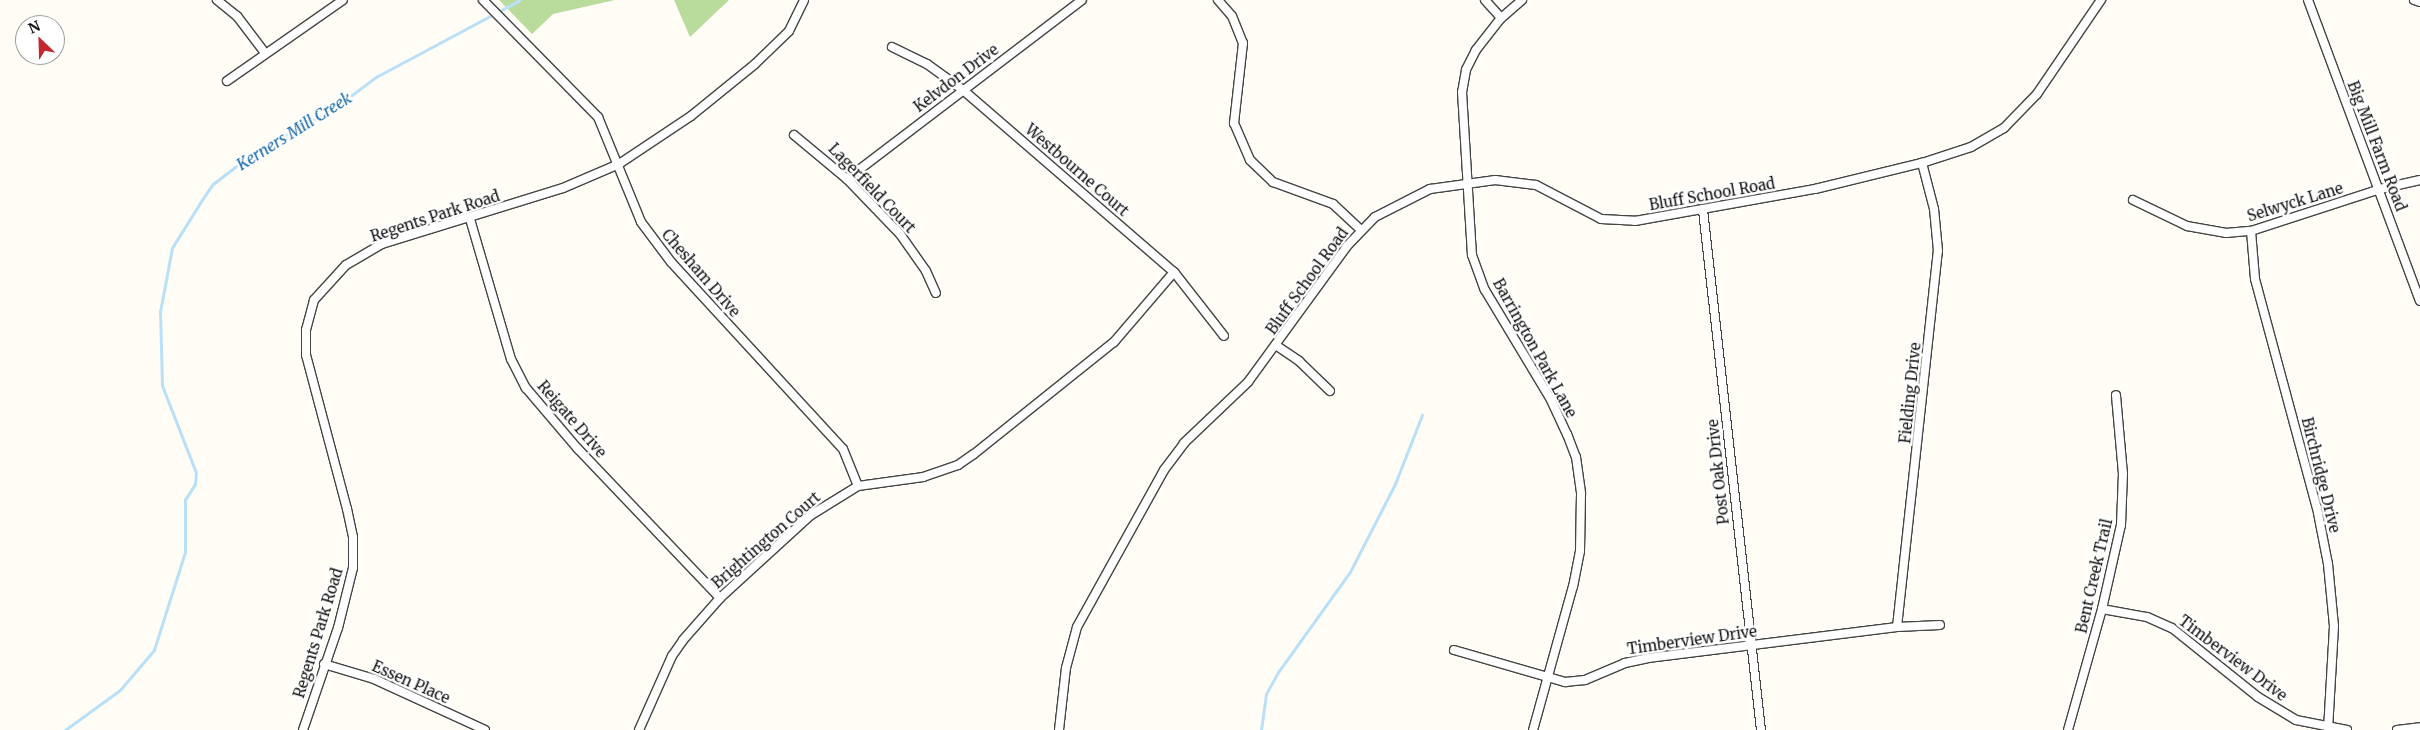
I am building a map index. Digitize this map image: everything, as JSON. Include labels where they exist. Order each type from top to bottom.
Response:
[{"type":"street","points":[[217,0],[237,16],[265,53]]},
{"type":"street","points":[[227,81],[343,0]]},
{"type":"street","name":"Chesham Drive","points":[[483,0],[598,117],[619,164],[641,222],[670,262],[843,450],[858,486]]},
{"type":"street","name":"Regents Park Road","points":[[304,730],[353,568],[353,537],[306,355],[306,330],[314,300],[338,272],[382,244],[470,219],[563,188],[619,164],[691,116],[755,64],[789,31],[804,0]]},
{"type":"street","name":"Kelvdon Drive","points":[[847,179],[1082,0]]},
{"type":"street","points":[[1218,0],[1232,16],[1243,43],[1234,123],[1250,160],[1273,182],[1333,204],[1362,230]]},
{"type":"street","points":[[1485,0],[1501,18]]},
{"type":"street","name":"Barrington Park Lane","points":[[1522,0],[1501,18],[1476,50],[1466,70],[1463,108],[1470,182],[1472,256],[1485,290],[1551,400],[1576,458],[1581,494],[1580,550],[1549,678],[1533,730]]},
{"type":"street","points":[[2088,0],[2098,3]]},
{"type":"street","name":"Big Mill Farm Road","points":[[2308,0],[2380,189],[2420,302]]},
{"type":"street","points":[[2414,0],[2420,2]]},
{"type":"street","name":"Bluff School Road","points":[[1058,730],[1066,668],[1077,627],[1164,470],[1184,443],[1248,382],[1277,346],[1335,262],[1362,230],[1376,217],[1412,196],[1470,182],[1495,180],[1536,185],[1601,219],[1616,222],[1703,210],[1922,164],[1971,147],[2004,128],[2037,94],[2098,3]]},
{"type":"street","name":"Westbourne Court","points":[[892,47],[927,64],[963,90],[1174,272],[1224,336]]},
{"type":"street","name":"Lagerfield Court","points":[[794,135],[847,179],[900,234],[926,271],[936,293]]},
{"type":"street","name":"Fielding Drive","points":[[1897,627],[1938,251],[1934,209],[1922,164]]},
{"type":"street","name":"Selwyck Lane","points":[[2133,200],[2187,226],[2226,233],[2251,231],[2380,189],[2420,180]]},
{"type":"street","name":"Post Oak Drive","points":[[1703,210],[1760,730]]},
{"type":"street","name":"Reigate Drive","points":[[470,219],[511,359],[526,388],[578,449],[720,598]]},
{"type":"street","name":"Birchridge Drive","points":[[2251,231],[2255,279],[2317,508],[2328,564],[2334,626],[2328,728]]},
{"type":"street","name":"Brightington Court","points":[[639,730],[672,656],[720,598],[811,515],[858,486],[923,477],[958,465],[1114,342],[1174,272]]},
{"type":"street","points":[[1277,346],[1299,361],[1330,391]]},
{"type":"street","name":"Bent Creek Trail","points":[[2068,730],[2102,609],[2121,525],[2123,474],[2116,394]]},
{"type":"street","name":"Timberview Drive","points":[[2102,609],[2147,617],[2172,628],[2276,710],[2296,720],[2328,728],[2347,730]]},
{"type":"street","name":"Timberview Drive","points":[[1454,650],[1565,682],[1586,680],[1625,663],[1648,658],[1897,627],[1940,625]]},
{"type":"street","name":"Essen Place","points":[[324,664],[374,679],[485,730]]},
{"type":"street","points":[[2397,730],[2420,727]]},
{"type":"green space","points":[[499,0],[615,0],[553,14],[532,34]]},
{"type":"green space","points":[[674,0],[729,0],[690,37]]},
{"type":"waterway","name":"Kerners Mill Creek","points":[[65,730],[120,690],[154,650],[185,552],[185,500],[195,484],[196,473],[162,386],[160,312],[172,248],[200,203],[213,184],[252,154],[336,107],[376,77],[520,0]]},
{"type":"waterway","points":[[1261,730],[1266,694],[1279,671],[1350,572],[1395,484],[1422,415]]}]
